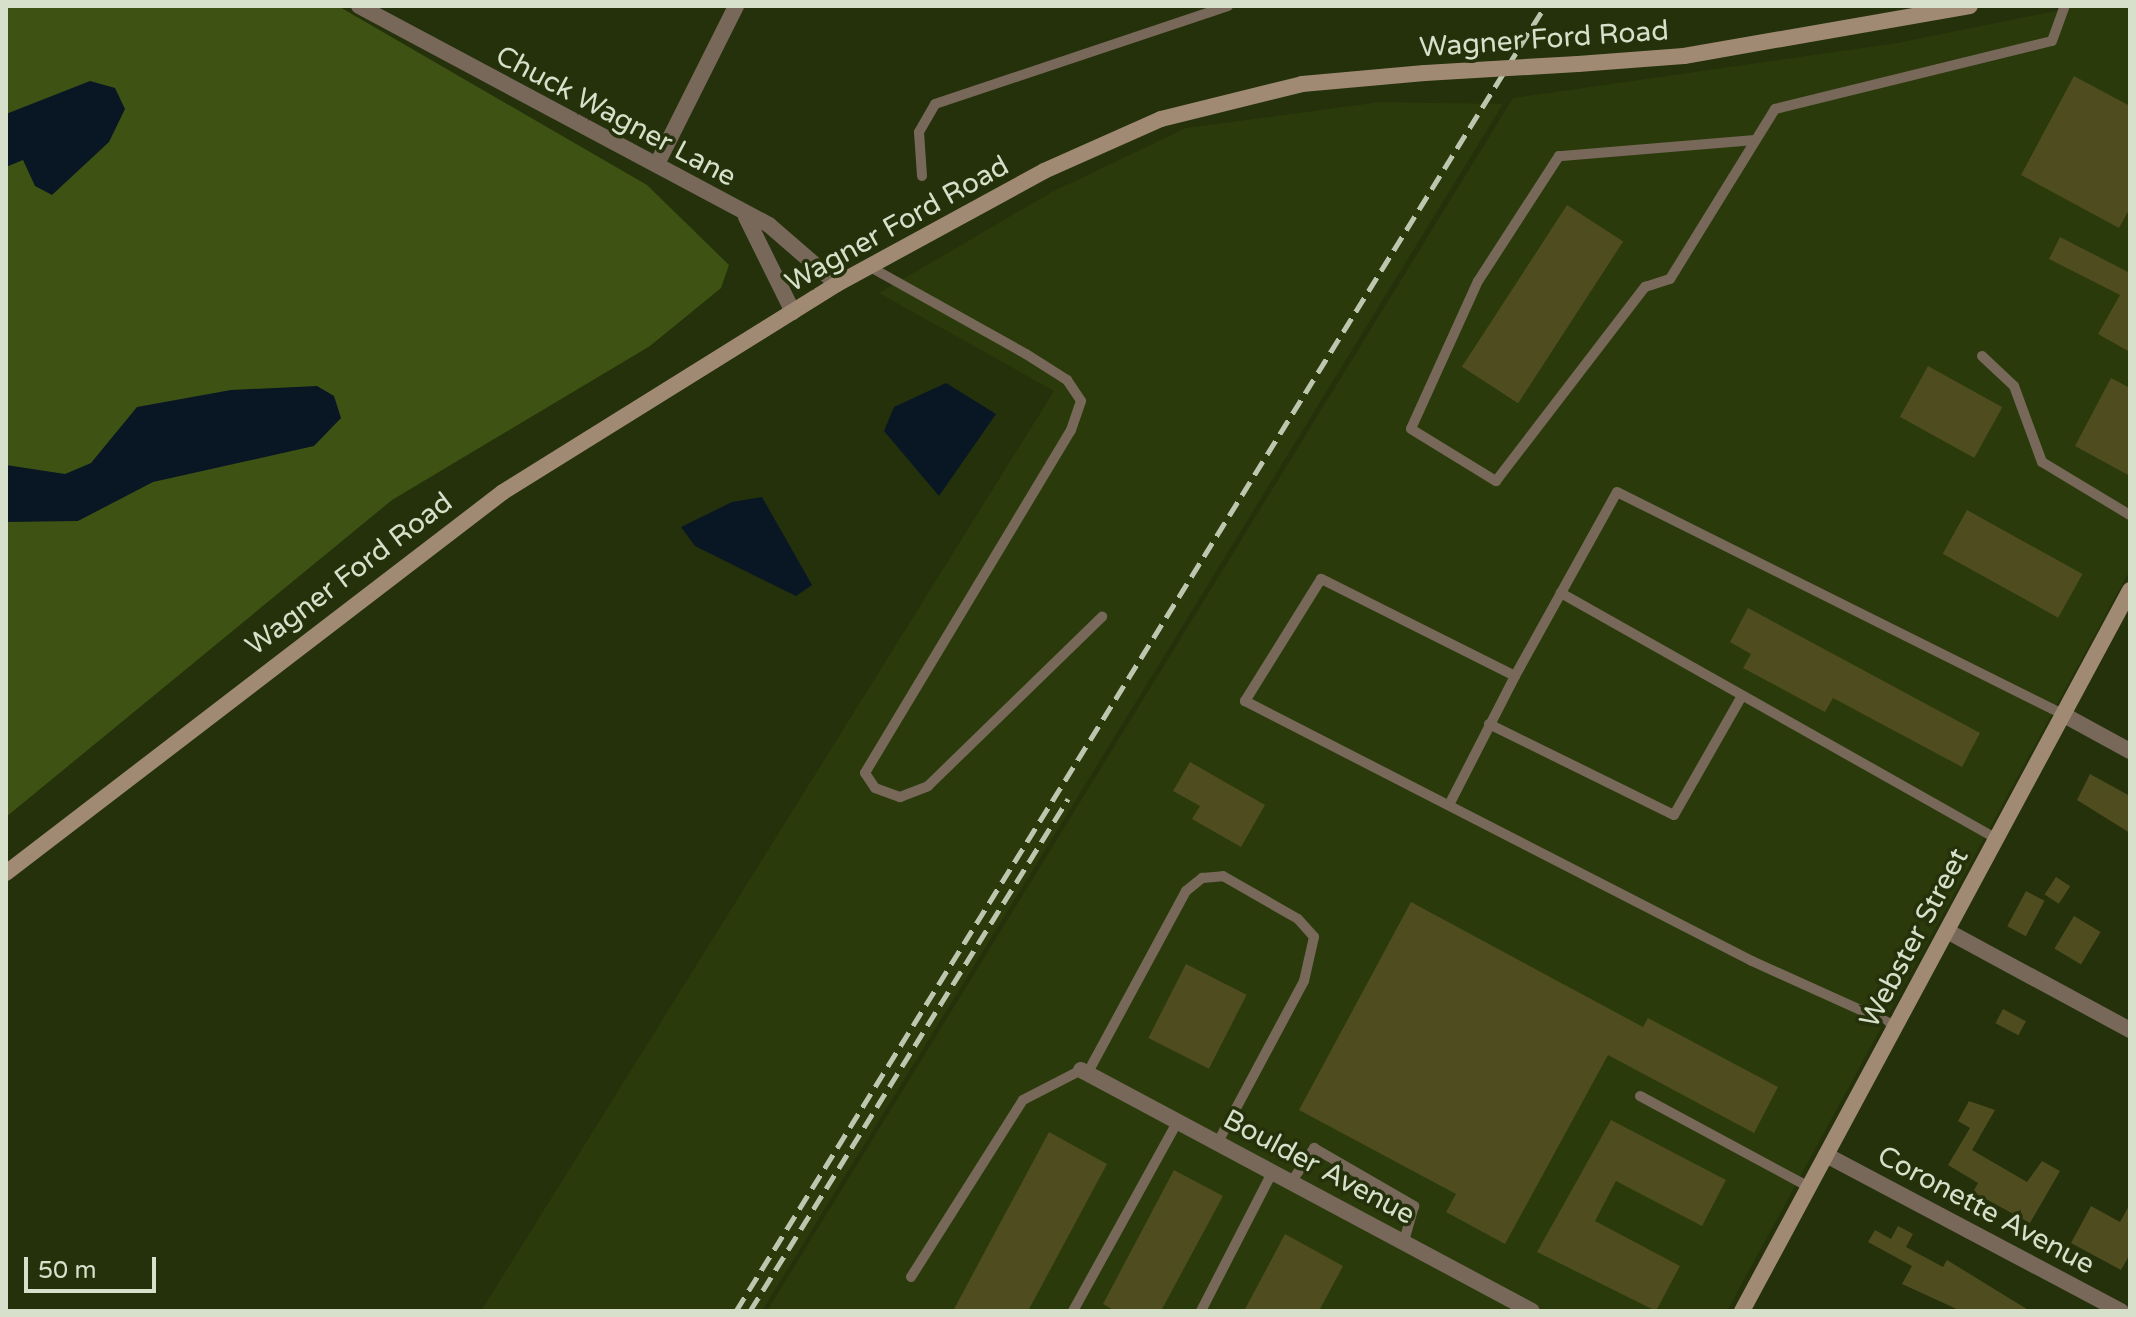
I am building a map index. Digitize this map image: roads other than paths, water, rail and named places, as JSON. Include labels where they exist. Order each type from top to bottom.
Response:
[{"type":"main road","name":"Wagner Ford Road","points":[[6,873],[503,492],[837,284],[872,268],[1044,171],[1161,119],[1276,89],[1425,73],[1684,56],[1970,6]]},
{"type":"main road","name":"Webster Street","points":[[1742,1311],[2130,590]]},
{"type":"street","name":"Chuck Wagner Lane","points":[[359,6],[657,164],[746,217],[792,238],[837,284]]},
{"type":"street","points":[[657,164],[736,6]]},
{"type":"street","points":[[746,217],[793,312]]},
{"type":"street","points":[[2064,715],[2130,751]]},
{"type":"street","points":[[1947,931],[2130,1030]]},
{"type":"street","name":"Boulder Avenue","points":[[1084,1072],[1292,1181],[1522,1309]]},
{"type":"street","name":"Coronette Avenue","points":[[1826,1155],[2121,1311]]},
{"type":"lane","points":[[922,176],[921,119],[935,104],[1228,6]]},
{"type":"lane","points":[[1755,140],[1559,156],[1478,281],[1411,429],[1496,481],[1645,287],[1670,279],[1775,109],[2052,41],[2065,6]]},
{"type":"lane","points":[[872,268],[1036,360],[1067,380],[1081,401],[1071,430],[865,773],[875,788],[900,797],[928,786],[1102,617]]},
{"type":"lane","points":[[1982,356],[2014,386],[2042,462],[2130,515]]},
{"type":"lane","points":[[1449,805],[1489,724],[1617,492],[2064,715]]},
{"type":"lane","points":[[1515,676],[1321,579],[1245,701],[1896,1026]]},
{"type":"lane","points":[[1561,593],[1997,839]]},
{"type":"lane","points":[[1489,724],[1674,815],[1742,696]]},
{"type":"lane","points":[[911,1277],[1023,1100],[1084,1072],[1186,891],[1202,878],[1223,876],[1298,919],[1314,937],[1304,981],[1218,1142]]},
{"type":"lane","points":[[1640,1096],[1809,1187]]},
{"type":"lane","points":[[1073,1311],[1178,1121]]},
{"type":"lane","points":[[1292,1181],[1314,1148],[1414,1206],[1404,1242]]},
{"type":"lane","points":[[1201,1311],[1273,1171]]},
{"type":"water","points":[[90,81],[115,88],[125,109],[109,142],[52,195],[35,186],[23,160],[6,167],[6,114]]},
{"type":"water","points":[[946,383],[996,414],[939,496],[884,431],[894,407]]},
{"type":"water","points":[[317,386],[334,396],[341,418],[314,446],[153,482],[78,521],[6,522],[6,465],[65,474],[91,463],[137,407],[231,390]]},
{"type":"water","points":[[762,497],[812,585],[796,596],[695,546],[681,527],[732,502]]},
{"type":"railway","points":[[736,1311],[1545,6]]},
{"type":"railway","points":[[750,1311],[1068,799]]}]
